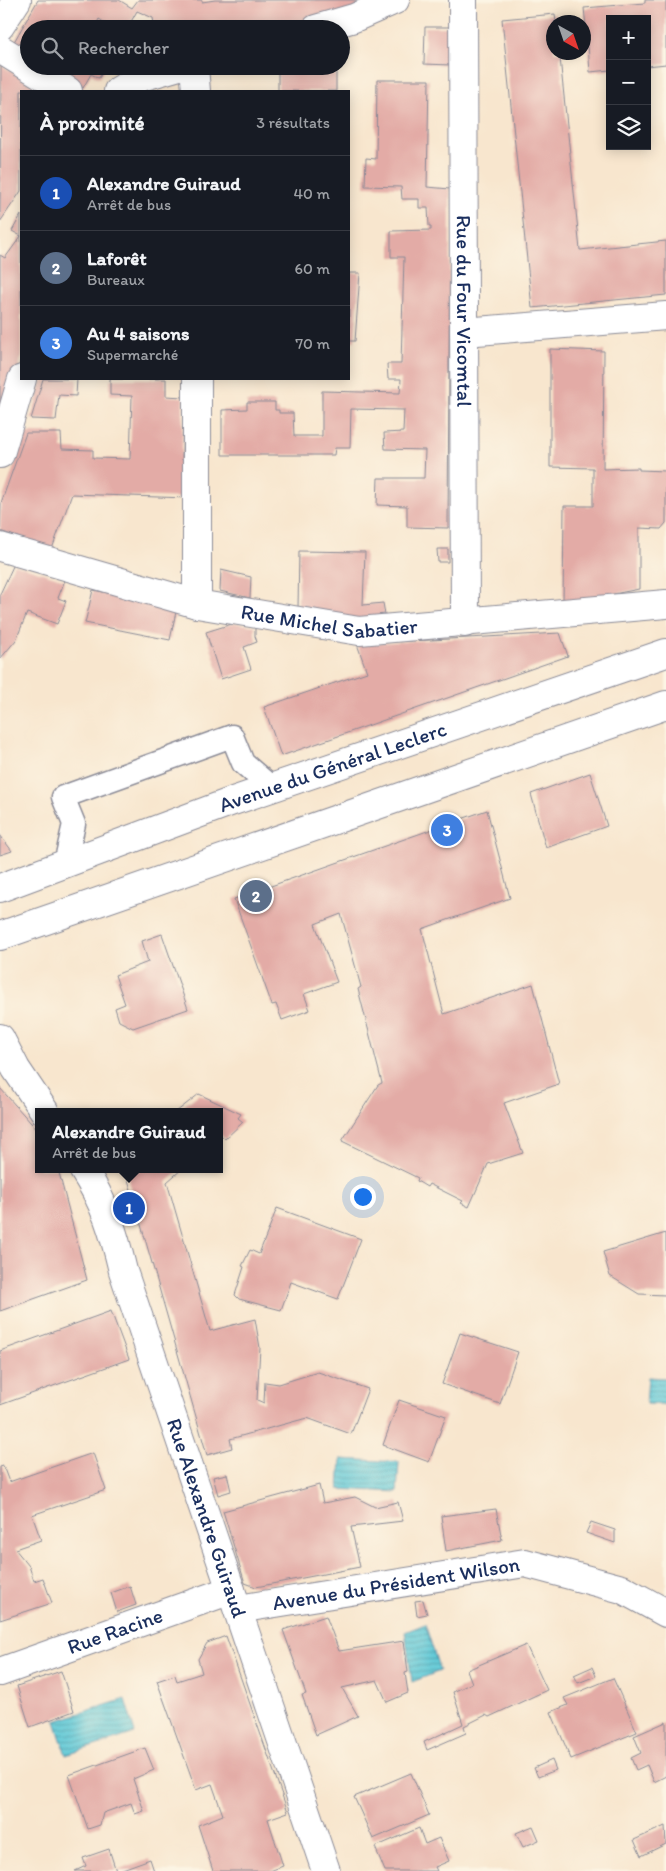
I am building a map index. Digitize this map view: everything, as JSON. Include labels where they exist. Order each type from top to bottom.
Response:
[{"type":"street","points":[[0,26],[18,0]]},
{"type":"street","points":[[347,20],[395,0]]},
{"type":"street","name":"Rue du Four Vicomtal","points":[[463,0],[465,623]]},
{"type":"street","points":[[0,49],[20,61]]},
{"type":"street","points":[[42,75],[66,90]]},
{"type":"street","points":[[120,90],[148,75]]},
{"type":"street","points":[[195,75],[196,90]]},
{"type":"street","points":[[464,332],[666,316]]},
{"type":"street","points":[[0,454],[22,380]]},
{"type":"street","points":[[197,604],[198,380]]},
{"type":"street","name":"Rue Michel Sabatier","points":[[0,547],[197,604],[359,631],[666,604]]},
{"type":"street","name":"Avenue du Général Leclerc","points":[[0,888],[272,788],[666,653]]},
{"type":"street","points":[[0,936],[666,705]]},
{"type":"street","points":[[0,1038],[16,1069],[42,1108]]},
{"type":"street","name":"Rue Alexandre Guiraud","points":[[86,1173],[93,1184],[112,1226],[123,1272],[326,1871]]},
{"type":"street","name":"Avenue du Président Wilson","points":[[234,1600],[526,1563],[622,1589],[666,1613]]},
{"type":"street","name":"Rue Racine","points":[[0,1672],[234,1600]]},
{"type":"lane","points":[[65,864],[74,824],[64,797],[232,736],[243,762],[272,788]]},
{"type":"water","points":[[648,1377],[666,1378],[666,1405],[646,1404]]},
{"type":"water","points":[[341,1459],[399,1462],[397,1492],[339,1489]]},
{"type":"water","points":[[425,1624],[440,1671],[412,1682],[405,1632]]},
{"type":"water","points":[[125,1699],[135,1733],[66,1755],[55,1721]]},
{"type":"building","points":[[38,0],[119,0],[132,8],[138,0],[202,0],[202,2],[215,0],[357,0],[358,9],[313,20],[153,20],[153,18],[137,11],[132,20],[27,20]]},
{"type":"building","points":[[645,0],[666,0],[666,64],[651,66],[651,15],[606,15],[606,70],[590,72],[591,15],[585,15],[584,8],[645,3]]},
{"type":"building","points":[[555,14],[546,15],[546,60],[560,60],[580,250],[666,241],[666,295],[532,308],[502,19]]},
{"type":"building","points":[[425,27],[452,27],[451,65],[424,64]]},
{"type":"building","points":[[20,31],[20,52],[11,47]]},
{"type":"building","points":[[1,65],[40,90],[20,90],[20,192],[0,222]]},
{"type":"building","points":[[61,75],[90,75],[83,88]]},
{"type":"building","points":[[278,75],[336,75],[336,90],[278,90]]},
{"type":"building","points":[[377,80],[429,80],[427,187],[450,189],[448,528],[407,527],[407,506],[377,505],[378,478],[424,478],[425,450],[385,449],[384,433],[403,432],[404,410],[351,409],[350,448],[335,448],[334,455],[222,455],[222,410],[247,409],[247,402],[275,402],[275,410],[279,410],[279,413],[293,413],[294,436],[322,436],[322,391],[400,393],[401,379],[388,379],[387,364],[401,364],[404,257],[391,257],[391,231],[431,230],[431,226],[429,226],[428,208],[419,208],[419,199],[402,199],[401,187],[365,186],[366,158],[376,159]]},
{"type":"building","points":[[20,217],[20,235],[12,231]]},
{"type":"building","points":[[20,237],[20,362],[8,415],[0,434],[0,255],[5,258]]},
{"type":"building","points":[[350,273],[360,273],[355,341],[350,341]]},
{"type":"building","points":[[550,349],[604,351],[603,469],[639,468],[639,470],[666,471],[666,523],[661,529],[639,528],[639,589],[563,604],[564,506],[593,506],[593,468],[550,467]]},
{"type":"building","points":[[43,380],[77,380],[76,396],[59,395],[56,420],[31,419]]},
{"type":"building","points":[[110,380],[166,380],[166,396],[183,397],[182,460],[187,460],[187,498],[72,494],[52,549],[0,531],[1,503],[26,433],[61,433],[62,449],[93,450],[93,458],[130,459],[132,396],[110,395]]},
{"type":"building","points":[[437,549],[448,549],[448,562],[438,562]]},
{"type":"building","points":[[299,551],[365,552],[363,605],[383,603],[386,620],[362,621],[298,608]]},
{"type":"building","points":[[14,564],[65,580],[58,598],[66,601],[57,624],[27,613],[16,640],[0,659],[0,594]]},
{"type":"building","points":[[221,570],[251,577],[250,598],[220,591]]},
{"type":"building","points":[[93,590],[177,607],[170,640],[85,623]]},
{"type":"building","points":[[235,623],[255,626],[257,642],[244,647],[251,669],[221,679],[206,632]]},
{"type":"building","points":[[560,633],[568,656],[281,756],[264,707],[367,672],[357,644]]},
{"type":"building","points":[[590,773],[607,826],[546,848],[531,794]]},
{"type":"building","points":[[487,810],[510,898],[422,929],[444,1014],[533,984],[559,1084],[504,1103],[523,1153],[488,1164],[469,1207],[461,1203],[463,1201],[429,1184],[427,1187],[417,1181],[418,1178],[342,1141],[378,1085],[382,1083],[358,989],[361,987],[341,914],[315,924],[337,982],[304,994],[310,1010],[282,1020],[276,1004],[272,1005],[234,899]]},
{"type":"building","points":[[0,835],[12,851],[0,855]]},
{"type":"building","points":[[162,934],[188,1009],[133,1028],[119,1021],[115,1008],[125,1004],[115,975],[148,962],[142,941]]},
{"type":"building","points":[[0,1088],[35,1127],[35,1173],[59,1173],[87,1280],[0,1311]]},
{"type":"building","points":[[199,1094],[241,1114],[238,1118],[243,1122],[225,1139],[223,1137],[223,1108],[181,1108]]},
{"type":"building","points":[[126,1173],[177,1173],[167,1182],[210,1331],[255,1319],[260,1348],[257,1400],[264,1403],[265,1382],[279,1384],[318,1372],[368,1389],[351,1434],[307,1418],[230,1439],[232,1448],[207,1455]]},
{"type":"building","points":[[277,1208],[361,1239],[338,1299],[291,1282],[281,1310],[239,1299],[235,1295],[244,1267],[242,1266],[250,1250],[259,1254]]},
{"type":"building","points":[[666,1233],[666,1295],[639,1294],[610,1276],[603,1252]]},
{"type":"building","points":[[111,1311],[129,1359],[0,1405],[0,1351]]},
{"type":"building","points":[[460,1333],[518,1352],[500,1404],[442,1384]]},
{"type":"building","points":[[399,1400],[446,1416],[429,1462],[383,1445]]},
{"type":"building","points":[[93,1453],[106,1490],[32,1515],[41,1540],[15,1549],[29,1566],[34,1581],[43,1578],[52,1603],[0,1620],[0,1467],[3,1466],[9,1482]]},
{"type":"building","points":[[227,1474],[231,1491],[218,1495],[213,1477]]},
{"type":"building","points":[[319,1485],[323,1503],[355,1497],[375,1507],[398,1502],[403,1521],[351,1527],[360,1567],[256,1587],[245,1583],[223,1511]]},
{"type":"building","points":[[496,1509],[502,1540],[446,1551],[441,1516]]},
{"type":"building","points":[[591,1522],[615,1530],[615,1543],[586,1533]]},
{"type":"building","points":[[130,1586],[136,1605],[117,1612],[111,1593]]},
{"type":"building","points":[[423,1600],[427,1614],[417,1616],[415,1601]]},
{"type":"building","points":[[326,1616],[339,1651],[404,1641],[408,1672],[405,1673],[408,1693],[387,1702],[377,1680],[342,1688],[358,1716],[316,1735],[302,1695],[306,1694],[283,1630]]},
{"type":"building","points":[[226,1636],[288,1812],[268,1819],[283,1866],[270,1871],[213,1871],[198,1825],[223,1815],[212,1784],[196,1790],[157,1681],[175,1675],[177,1681],[202,1673],[198,1659],[207,1643]]},
{"type":"building","points":[[526,1645],[547,1690],[489,1717],[486,1715],[464,1726],[466,1733],[427,1750],[424,1742],[463,1724],[453,1692],[472,1683],[467,1670]]},
{"type":"building","points":[[592,1667],[596,1676],[578,1683],[574,1675]]},
{"type":"building","points":[[61,1671],[74,1711],[30,1727],[17,1686]]},
{"type":"building","points":[[613,1678],[637,1732],[571,1759],[551,1712],[568,1705],[564,1698]]},
{"type":"building","points":[[666,1722],[666,1776],[654,1782],[647,1765],[636,1770],[631,1758],[641,1753],[634,1736]]},
{"type":"building","points":[[145,1748],[154,1770],[133,1779],[144,1811],[135,1814],[131,1803],[103,1813],[100,1825],[88,1829],[69,1775]]},
{"type":"building","points":[[552,1760],[556,1770],[538,1777],[534,1768]]},
{"type":"building","points":[[411,1773],[429,1815],[373,1839],[354,1797]]},
{"type":"building","points":[[533,1826],[539,1840],[523,1847],[516,1833]]},
{"type":"building","points":[[665,1826],[666,1844],[641,1856],[634,1840]]},
{"type":"building","points":[[419,1828],[425,1844],[439,1838],[449,1861],[435,1867],[437,1871],[385,1871],[375,1847]]},
{"type":"building","points":[[109,1849],[116,1871],[75,1871],[86,1866],[83,1858]]},
{"type":"building","points":[[150,1859],[154,1871],[117,1871]]},
{"type":"place","name":"Au 4 saisons","points":[[447,830]]},
{"type":"place","name":"Laforêt","points":[[256,896]]},
{"type":"place","name":"Alexandre Guiraud","points":[[129,1208]]}]
